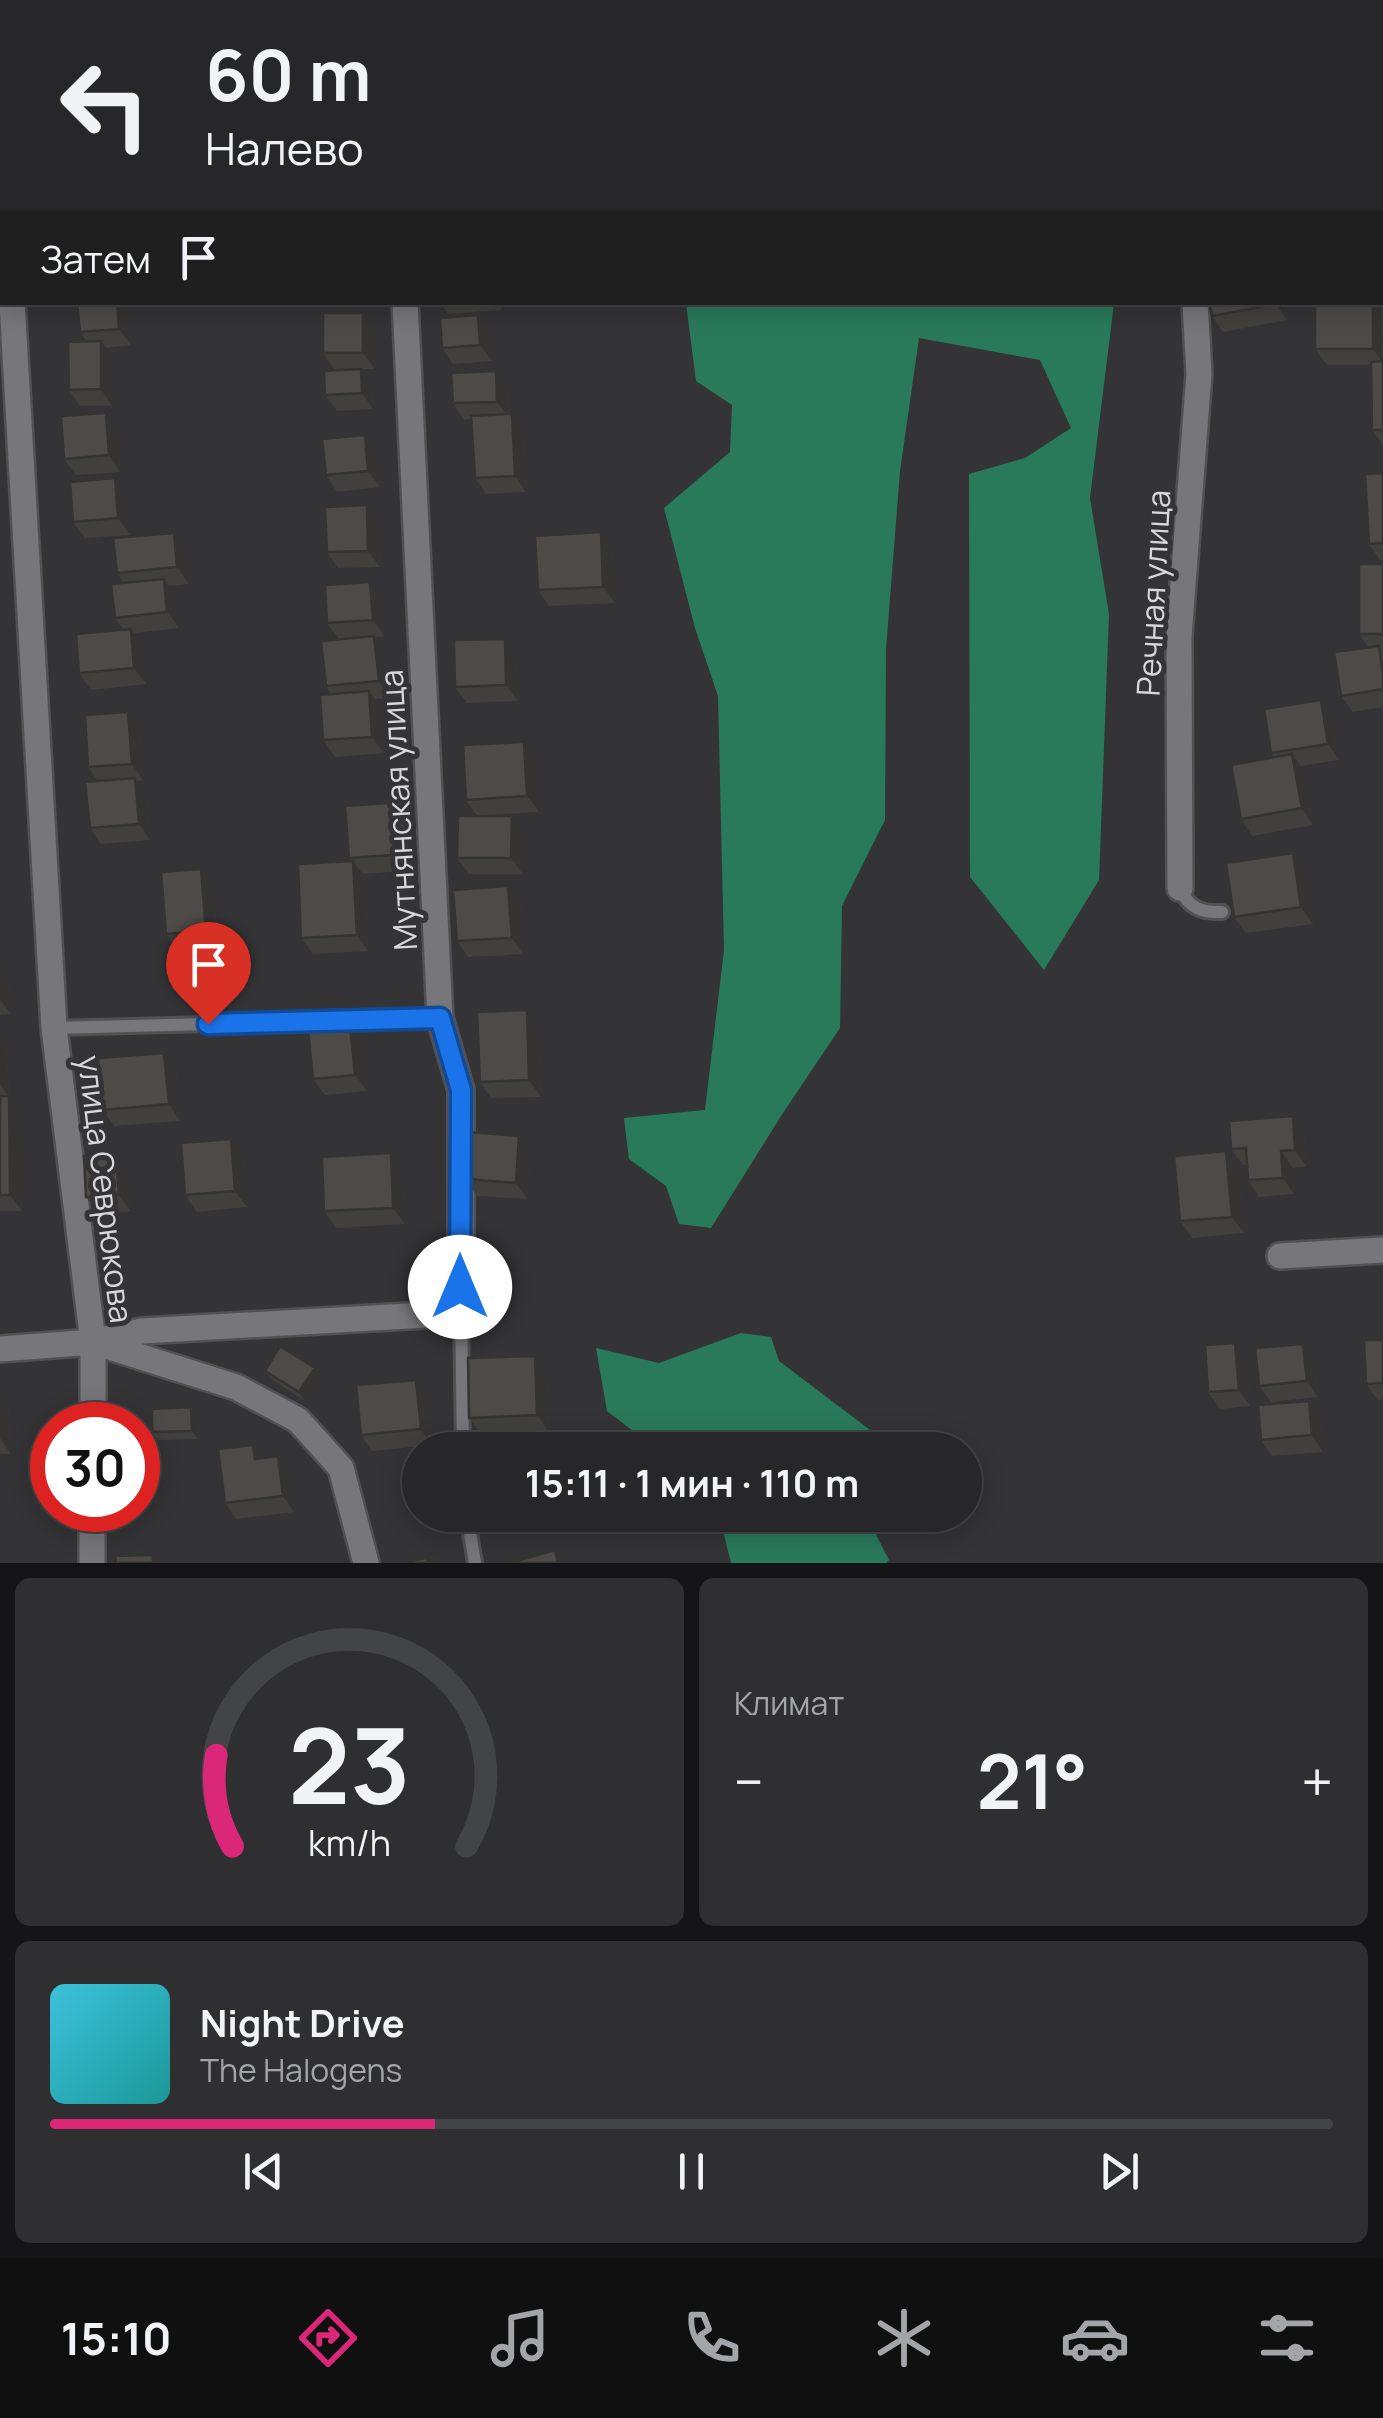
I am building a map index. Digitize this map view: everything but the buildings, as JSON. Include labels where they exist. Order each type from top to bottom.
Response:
[{"type":"street","name":"улица Севрюкова","points":[[12,305],[54,1028],[93,1342],[92,1402]]},
{"type":"street","name":"Мутнянская улица","points":[[405,305],[440,1018],[461,1090],[461,1312]]},
{"type":"street","name":"Речная улица","points":[[1180,888],[1179,636],[1198,374],[1195,305]]},
{"type":"street","points":[[1280,1256],[1383,1250]]},
{"type":"street","points":[[0,1350],[93,1342],[142,1331],[461,1312]]},
{"type":"street","points":[[93,1342],[236,1387],[298,1420],[341,1468],[366,1563]]},
{"type":"street","points":[[92,1532],[92,1563]]},
{"type":"lane","points":[[1180,888],[1184,899],[1195,908],[1205,913],[1222,912]]},
{"type":"lane","points":[[54,1028],[440,1018]]},
{"type":"lane","points":[[461,1312],[462,1432]]},
{"type":"lane","points":[[470,1532],[475,1563]]},
{"type":"green space","points":[[686,305],[1114,305],[1090,498],[1109,614],[1099,880],[1044,970],[970,877],[969,474],[1025,458],[1071,428],[1040,360],[919,338],[900,471],[886,649],[885,820],[842,906],[840,1028],[711,1228],[679,1224],[666,1186],[629,1159],[624,1118],[705,1110],[724,950],[718,696],[695,628],[664,508],[730,452],[732,405],[696,381]]},
{"type":"green space","points":[[741,1333],[771,1337],[779,1361],[873,1432],[634,1432],[607,1411],[596,1348],[659,1363]]},
{"type":"green space","points":[[723,1532],[875,1532],[889,1560],[886,1563],[731,1563]]},
{"type":"route","points":[[208,1024],[440,1018],[461,1090],[460,1287]]}]
